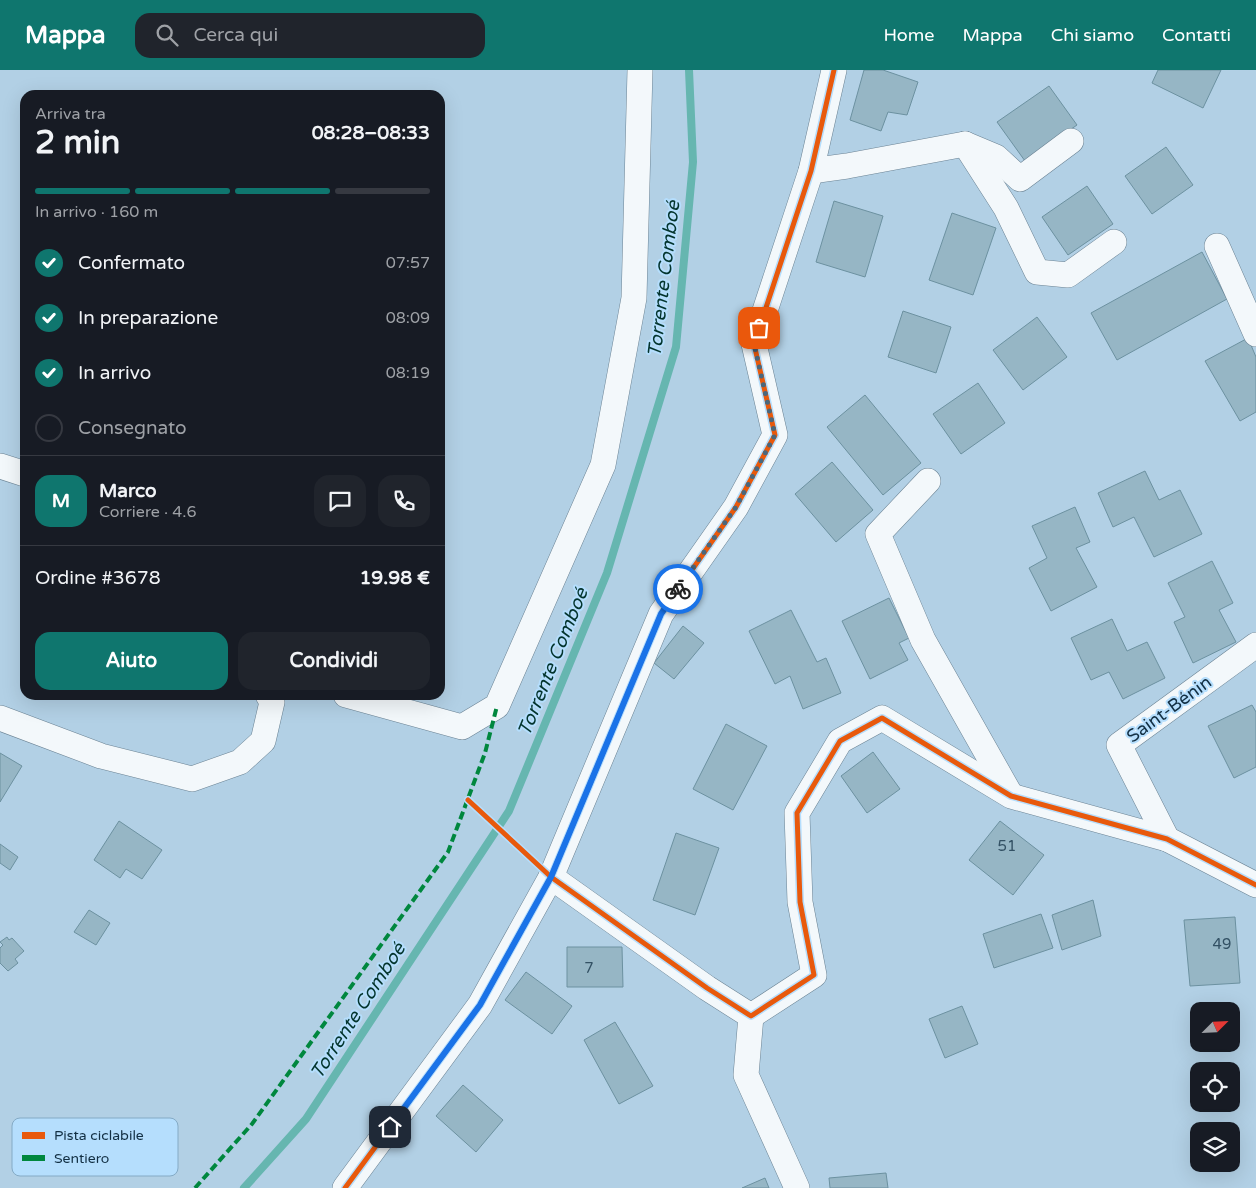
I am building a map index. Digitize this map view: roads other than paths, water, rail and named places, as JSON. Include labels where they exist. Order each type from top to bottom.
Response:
[{"type":"street","points":[[364,700],[462,727],[497,706],[602,465],[634,298],[640,70]]},
{"type":"street","points":[[345,1188],[480,1005],[551,877],[661,614],[736,507],[775,435],[754,344],[811,171],[834,70]]},
{"type":"street","points":[[811,171],[965,144],[996,157],[1020,179],[1071,141]]},
{"type":"street","points":[[965,144],[1006,208],[1037,272],[1068,275],[1114,242]]},
{"type":"street","points":[[1217,246],[1256,334]]},
{"type":"street","points":[[0,466],[20,472]]},
{"type":"street","points":[[928,482],[878,534],[923,640],[1011,796]]},
{"type":"street","name":"Saint-Bénin","points":[[1166,840],[1119,745],[1256,645]]},
{"type":"street","points":[[0,718],[101,756],[192,779],[240,762],[262,741],[272,702],[271,700]]},
{"type":"street","points":[[751,1016],[814,975],[800,902],[797,813],[840,742],[882,718],[1011,796],[1166,840],[1256,885]]},
{"type":"street","points":[[551,877],[707,988],[751,1016]]},
{"type":"street","points":[[751,1016],[746,1075],[797,1188]]},
{"type":"waterway","name":"Torrente Comboé","points":[[244,1188],[306,1119],[509,811],[607,573],[676,347],[693,162],[689,70]]}]
